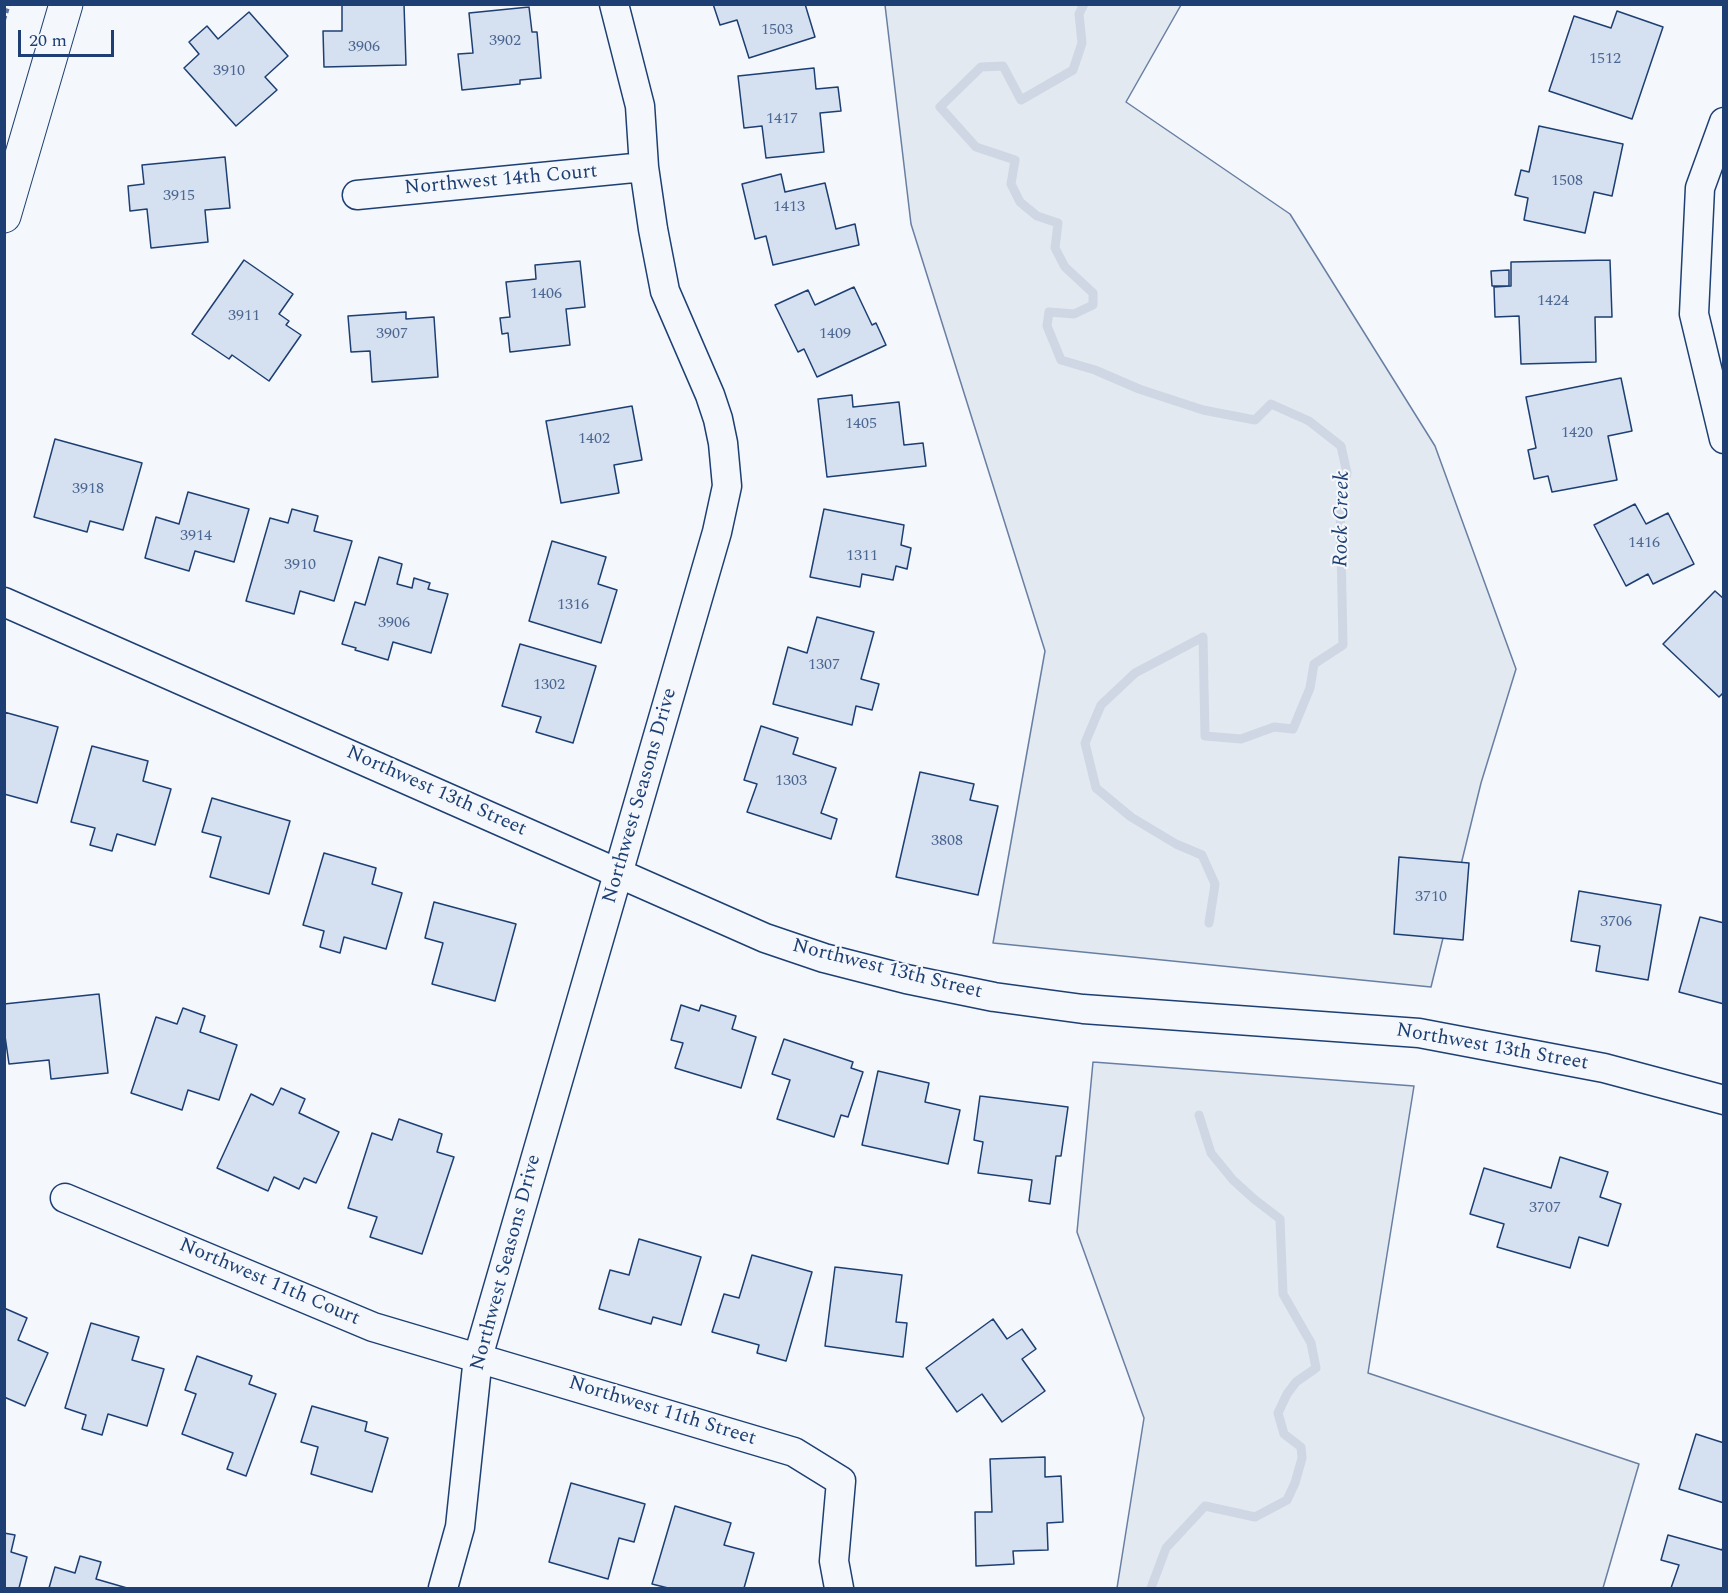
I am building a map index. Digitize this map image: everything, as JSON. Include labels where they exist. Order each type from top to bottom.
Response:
[{"type":"street","points":[[4,216],[66,4]]},
{"type":"street","name":"Northwest Seasons Drive","points":[[443,1588],[460,1527],[478,1357],[717,532],[727,486],[718,419],[665,291],[652,228],[644,167],[640,106],[614,4]]},
{"type":"street","points":[[1724,122],[1700,188],[1694,314],[1724,439]]},
{"type":"street","name":"Northwest 14th Court","points":[[357,195],[644,167]]},
{"type":"street","name":"Northwest 13th Street","points":[[4,602],[765,938],[824,958],[906,979],[994,997],[1083,1009],[1419,1032],[1604,1068],[1724,1100]]},
{"type":"street","name":"Northwest 11th Court","points":[[65,1198],[373,1327],[478,1357]]},
{"type":"street","name":"Northwest 11th Street","points":[[478,1357],[794,1452],[841,1481],[834,1561],[839,1588]]},
{"type":"path","points":[[4,20],[9,4]]},
{"type":"shaded area","points":[[885,5],[1181,5],[1126,102],[1290,214],[1435,446],[1516,669],[1481,783],[1431,987],[993,943],[1045,651],[911,224]]},
{"type":"shaded area","points":[[1093,1062],[1414,1086],[1368,1373],[1639,1464],[1603,1588],[1117,1588],[1144,1418],[1077,1232]]},
{"type":"building","points":[[342,4],[404,4],[406,65],[324,67],[323,31],[342,31]]},
{"type":"building","points":[[713,4],[805,4],[815,37],[749,58],[737,20],[720,25]]},
{"type":"building","points":[[529,7],[532,32],[537,32],[541,78],[520,80],[520,84],[462,90],[458,54],[473,53],[469,13]]},
{"type":"building","points":[[1617,11],[1663,27],[1632,119],[1549,91],[1574,16],[1611,28]]},
{"type":"building","points":[[249,12],[288,56],[265,77],[277,90],[236,126],[184,68],[199,54],[189,42],[207,26],[218,39]]},
{"type":"building","points":[[814,68],[816,89],[838,87],[841,111],[820,113],[824,152],[766,158],[762,126],[744,128],[738,76]]},
{"type":"building","points":[[1539,126],[1623,144],[1612,196],[1594,192],[1585,233],[1524,220],[1528,198],[1515,195],[1521,170],[1529,172]]},
{"type":"building","points":[[225,157],[230,208],[205,210],[208,242],[151,248],[147,209],[130,211],[128,186],[144,184],[142,165]]},
{"type":"building","points":[[781,174],[785,192],[825,183],[836,229],[855,224],[859,245],[773,265],[766,236],[755,239],[742,184]]},
{"type":"building","points":[[244,260],[293,294],[279,314],[289,321],[286,325],[301,335],[269,381],[232,355],[229,359],[192,334]]},
{"type":"building","points":[[1610,260],[1612,317],[1595,317],[1596,362],[1521,364],[1519,316],[1495,317],[1494,287],[1511,286],[1511,262]]},
{"type":"building","points":[[580,261],[585,307],[566,309],[570,345],[510,352],[508,333],[502,334],[500,318],[510,317],[506,282],[536,279],[535,265]]},
{"type":"building","points":[[1509,270],[1509,286],[1492,286],[1491,271]]},
{"type":"building","points":[[854,287],[872,325],[876,323],[886,345],[817,377],[804,349],[798,352],[775,305],[808,290],[815,305]]},
{"type":"building","points":[[406,312],[406,319],[434,317],[438,377],[372,382],[370,351],[351,352],[348,316]]},
{"type":"building","points":[[1621,378],[1632,431],[1608,436],[1617,480],[1552,492],[1548,476],[1534,479],[1528,450],[1536,448],[1526,397]]},
{"type":"building","points":[[852,395],[853,407],[899,402],[904,445],[923,443],[926,466],[827,477],[818,399]]},
{"type":"building","points":[[632,406],[642,460],[614,465],[619,493],[561,503],[546,421]]},
{"type":"building","points":[[55,439],[142,463],[123,530],[90,521],[87,532],[34,517]]},
{"type":"building","points":[[188,492],[249,509],[234,562],[195,551],[189,571],[145,558],[156,517],[179,524]]},
{"type":"building","points":[[1635,504],[1646,524],[1668,513],[1694,564],[1653,584],[1648,574],[1626,586],[1594,525]]},
{"type":"building","points":[[292,509],[318,516],[314,531],[352,541],[334,601],[300,591],[294,614],[246,601],[270,518],[288,523]]},
{"type":"building","points":[[824,509],[904,525],[901,545],[911,548],[907,569],[896,566],[893,580],[862,574],[860,587],[810,577]]},
{"type":"building","points":[[552,541],[606,557],[598,584],[617,590],[601,643],[529,621]]},
{"type":"building","points":[[379,557],[402,564],[397,584],[412,588],[414,578],[430,583],[428,589],[448,594],[431,653],[393,642],[388,660],[342,644],[355,602],[365,605]]},
{"type":"building","points":[[1715,591],[1724,599],[1724,692],[1719,697],[1663,644]]},
{"type":"building","points":[[817,617],[874,632],[861,679],[879,684],[872,710],[856,706],[852,725],[773,704],[788,647],[807,653]]},
{"type":"building","points":[[520,644],[596,666],[573,743],[536,732],[541,717],[502,706]]},
{"type":"building","points":[[4,712],[58,727],[37,803],[4,794]]},
{"type":"building","points":[[761,726],[798,738],[793,754],[836,768],[821,813],[837,819],[831,839],[747,812],[757,784],[744,780]]},
{"type":"building","points":[[92,746],[148,761],[143,781],[171,789],[155,845],[117,834],[112,851],[90,845],[95,828],[71,822]]},
{"type":"building","points":[[920,772],[974,784],[970,800],[998,806],[978,895],[896,877]]},
{"type":"building","points":[[212,798],[290,821],[269,894],[210,877],[221,837],[202,832]]},
{"type":"building","points":[[324,853],[376,868],[372,884],[402,893],[386,949],[344,937],[340,953],[320,947],[324,931],[303,925]]},
{"type":"building","points":[[1399,857],[1469,863],[1463,940],[1394,934]]},
{"type":"building","points":[[1579,891],[1661,905],[1648,980],[1596,971],[1600,946],[1571,941]]},
{"type":"building","points":[[434,902],[516,924],[495,1001],[432,984],[443,943],[425,938]]},
{"type":"building","points":[[1700,917],[1724,923],[1724,1004],[1679,992]]},
{"type":"building","points":[[99,994],[108,1073],[51,1079],[49,1060],[9,1064],[4,1029],[4,1004]]},
{"type":"building","points":[[681,1005],[699,1011],[701,1005],[736,1016],[732,1029],[756,1037],[741,1088],[675,1068],[683,1043],[671,1040]]},
{"type":"building","points":[[183,1008],[205,1016],[200,1032],[237,1045],[219,1100],[188,1090],[182,1110],[131,1093],[156,1017],[177,1024]]},
{"type":"building","points":[[784,1039],[853,1062],[851,1068],[863,1072],[848,1117],[841,1115],[834,1137],[777,1119],[790,1080],[772,1074]]},
{"type":"building","points":[[878,1071],[929,1083],[925,1102],[960,1110],[948,1164],[862,1145]]},
{"type":"building","points":[[281,1088],[305,1099],[299,1113],[339,1132],[316,1183],[304,1178],[299,1189],[274,1177],[268,1191],[217,1168],[251,1094],[273,1105]]},
{"type":"building","points":[[980,1096],[1068,1107],[1061,1156],[1056,1156],[1050,1204],[1029,1201],[1032,1180],[978,1173],[983,1142],[974,1140]]},
{"type":"building","points":[[399,1119],[442,1134],[437,1152],[454,1157],[422,1254],[370,1237],[377,1217],[348,1208],[372,1133],[392,1140]]},
{"type":"building","points":[[1560,1157],[1608,1172],[1600,1197],[1621,1204],[1608,1246],[1579,1237],[1570,1268],[1497,1247],[1504,1224],[1470,1214],[1484,1168],[1551,1188]]},
{"type":"building","points":[[639,1239],[701,1257],[681,1325],[653,1317],[651,1324],[599,1309],[610,1270],[629,1275]]},
{"type":"building","points":[[752,1255],[812,1272],[786,1361],[757,1353],[759,1345],[712,1332],[724,1294],[739,1298]]},
{"type":"building","points":[[835,1267],[902,1275],[896,1322],[907,1323],[903,1357],[825,1346]]},
{"type":"building","points":[[4,1308],[27,1318],[18,1340],[48,1353],[25,1406],[4,1397]]},
{"type":"building","points":[[993,1319],[1007,1339],[1022,1329],[1036,1349],[1022,1359],[1045,1391],[1002,1422],[982,1394],[957,1412],[926,1368]]},
{"type":"building","points":[[91,1323],[139,1337],[132,1360],[164,1369],[147,1426],[108,1414],[102,1435],[82,1429],[86,1415],[65,1408]]},
{"type":"building","points":[[197,1356],[252,1376],[249,1384],[276,1394],[246,1476],[227,1469],[233,1453],[182,1434],[196,1394],[185,1390]]},
{"type":"building","points":[[312,1406],[367,1422],[365,1431],[388,1438],[372,1492],[311,1474],[318,1447],[301,1442]]},
{"type":"building","points":[[1696,1434],[1724,1443],[1724,1503],[1679,1489]]},
{"type":"building","points":[[1045,1457],[1045,1477],[1061,1476],[1063,1522],[1047,1523],[1048,1550],[1013,1551],[1014,1564],[976,1566],[975,1512],[992,1512],[990,1459]]},
{"type":"building","points":[[571,1483],[645,1504],[634,1542],[619,1538],[608,1579],[549,1562]]},
{"type":"building","points":[[675,1506],[731,1523],[724,1545],[754,1553],[744,1588],[668,1588],[652,1584]]},
{"type":"building","points":[[4,1533],[15,1535],[11,1552],[27,1557],[19,1588],[4,1588]]},
{"type":"building","points":[[1668,1535],[1722,1550],[1724,1544],[1724,1588],[1671,1588],[1679,1565],[1661,1560]]},
{"type":"building","points":[[80,1556],[101,1562],[96,1579],[127,1588],[49,1588],[55,1567],[75,1573]]},
{"type":"waterway","name":"Rock Creek","points":[[1084,4],[1079,14],[1082,43],[1073,70],[1021,100],[1003,66],[981,67],[940,107],[976,147],[1015,160],[1011,184],[1020,202],[1037,216],[1058,223],[1055,248],[1065,267],[1093,293],[1093,305],[1074,314],[1049,312],[1047,326],[1061,360],[1095,370],[1139,389],[1203,410],[1255,420],[1271,404],[1309,421],[1341,446],[1347,473],[1340,499],[1343,645],[1314,664],[1310,688],[1293,729],[1274,727],[1241,739],[1205,736],[1203,637],[1135,673],[1101,705],[1085,743],[1096,788],[1131,817],[1176,844],[1202,855],[1215,884],[1209,923]]},
{"type":"waterway","name":"Rock Creek","points":[[1151,1588],[1166,1548],[1205,1506],[1255,1517],[1287,1500],[1295,1483],[1302,1458],[1301,1447],[1284,1434],[1278,1413],[1296,1382],[1316,1368],[1311,1343],[1283,1294],[1280,1219],[1233,1180],[1211,1153],[1199,1115]]}]
